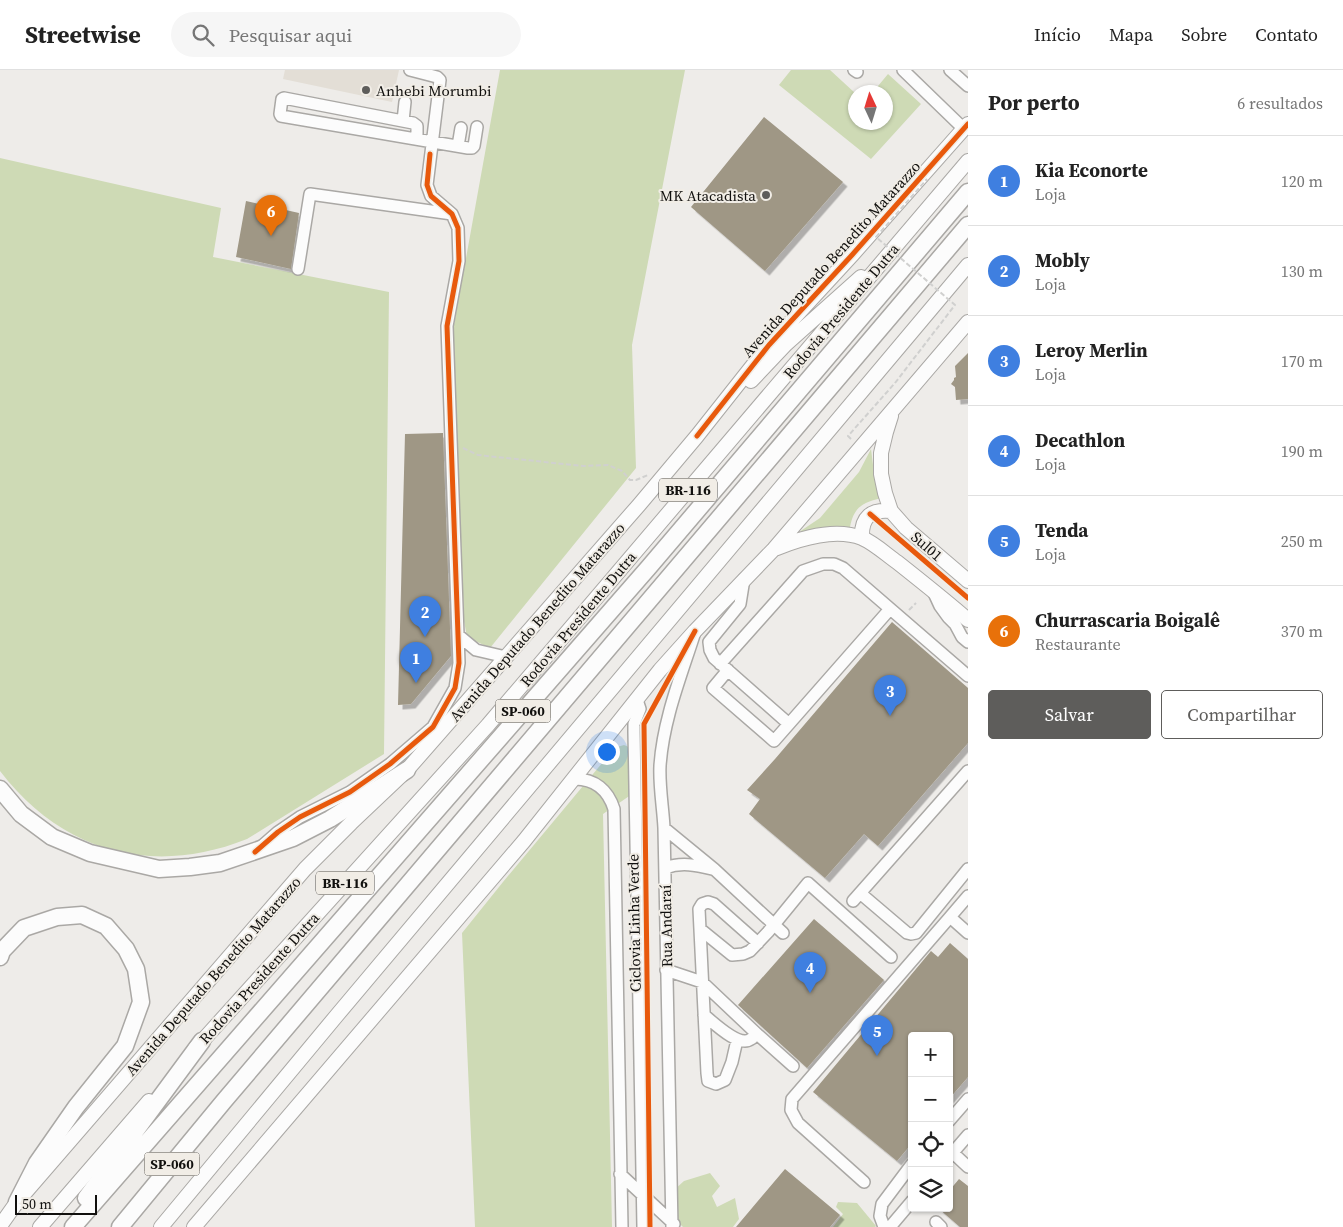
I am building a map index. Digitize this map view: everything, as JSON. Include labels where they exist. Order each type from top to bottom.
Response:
[{"type":"highway","name":"Rodovia Presidente Dutra","points":[[73,1227],[649,567],[968,192]]},
{"type":"highway","name":"SP-060","points":[[120,1227],[230,1094],[968,225]]},
{"type":"highway","points":[[0,789],[21,814],[52,837],[90,853],[159,868],[220,863],[294,838],[330,819],[407,770]]},
{"type":"highway","points":[[0,957],[2,952],[24,928],[57,917],[82,915],[106,926],[126,949],[136,969],[141,1002],[124,1046],[76,1107],[37,1163],[17,1202]]},
{"type":"highway","points":[[65,1227],[202,1041]]},
{"type":"main road","name":"Avenida Deputado Benedito Matarazzo","points":[[0,1226],[17,1202],[306,869],[407,770],[698,436],[769,345],[966,126]]},
{"type":"main road","name":"Rodovia Presidente Dutra","points":[[40,1227],[202,1041],[488,725],[968,161]]},
{"type":"main road","points":[[698,436],[786,344],[856,281],[889,255]]},
{"type":"main road","points":[[161,1227],[968,265]]},
{"type":"main road","points":[[194,1227],[524,841],[660,670],[774,549],[966,323]]},
{"type":"main road","points":[[893,409],[881,453],[885,493],[891,511],[906,528],[968,580]]},
{"type":"main road","points":[[862,538],[864,522],[870,514],[881,510],[891,511]]},
{"type":"main road","points":[[774,549],[796,540],[818,535],[849,535],[862,538],[886,553],[968,620]]},
{"type":"street","points":[[255,852],[278,832],[300,817],[350,792],[390,764],[433,727],[455,688],[459,662],[447,326],[459,261],[458,228],[452,214],[431,196],[428,185],[430,154],[441,85],[440,80],[437,77],[410,70]]},
{"type":"street","points":[[903,70],[966,126]]},
{"type":"street","points":[[950,70],[968,86]]},
{"type":"street","points":[[417,138],[417,126],[413,123],[282,99],[281,116],[458,146],[472,148],[477,127]]},
{"type":"street","points":[[402,121],[405,102]]},
{"type":"street","points":[[458,146],[460,128]]},
{"type":"street","points":[[298,269],[310,194],[452,214]]},
{"type":"street","points":[[890,609],[774,741],[713,688],[724,667],[803,571],[823,564],[834,564],[843,568],[968,676]]},
{"type":"street","points":[[744,579],[740,604],[709,642],[709,646],[712,654],[724,667],[789,724]]},
{"type":"street","points":[[932,590],[940,606],[955,624],[962,637],[968,642]]},
{"type":"street","name":"Rua Andaraí","points":[[673,1226],[664,828],[660,768],[669,713],[695,631]]},
{"type":"street","points":[[458,636],[476,650],[506,657]]},
{"type":"street","points":[[637,700],[640,709],[634,724],[634,742],[644,1196],[643,1227]]},
{"type":"street","points":[[968,770],[857,897],[907,932],[911,934],[916,933],[968,869]]},
{"type":"street","points":[[575,779],[588,780],[599,786],[609,796],[614,809],[622,1227]]},
{"type":"street","points":[[664,828],[714,869],[778,929]]},
{"type":"street","points":[[665,868],[676,864],[714,869]]},
{"type":"street","points":[[700,929],[732,955],[743,954],[750,951],[778,929],[808,883],[891,957]]},
{"type":"street","points":[[864,1182],[798,1123],[791,1110],[792,1099],[968,896]]},
{"type":"street","points":[[737,1040],[732,1062],[725,1080],[716,1084],[708,1081],[699,909],[702,904],[708,902],[714,904],[758,943]]},
{"type":"street","points":[[950,917],[968,933]]},
{"type":"street","points":[[666,970],[702,982],[793,1066]]},
{"type":"street","points":[[704,1015],[737,1040],[750,1040],[757,1034]]},
{"type":"street","points":[[953,1116],[968,1099]]},
{"type":"street","points":[[953,1153],[968,1135]]},
{"type":"street","points":[[953,1156],[968,1166]]},
{"type":"street","points":[[884,1227],[880,1216],[882,1204],[910,1167]]},
{"type":"street","points":[[620,1174],[673,1226]]},
{"type":"street","points":[[890,1227],[908,1206]]},
{"type":"path","points":[[848,436],[895,383],[955,305],[876,237],[927,179]]},
{"type":"path","points":[[460,446],[478,455],[583,466],[608,465],[622,471],[630,480]]},
{"type":"shaded area","name":"Anhebi Morumbi","points":[[285,70],[399,70],[392,102],[283,79]]},
{"type":"green space","points":[[500,70],[685,70],[632,345],[636,468],[490,648],[467,637],[464,621],[453,330]]},
{"type":"green space","points":[[791,70],[830,70],[848,87],[848,130],[893,130],[893,85],[879,85],[888,74],[921,104],[871,159],[779,85]]},
{"type":"green space","points":[[0,158],[221,208],[213,257],[389,292],[384,754],[247,839],[212,850],[177,856],[143,856],[111,850],[80,838],[51,821],[25,799],[0,771]]},
{"type":"green space","points":[[871,449],[875,481],[881,498],[860,507],[854,515],[850,527],[831,527],[799,532],[820,518],[859,472]]},
{"type":"green space","points":[[624,745],[639,754],[643,760],[644,772],[641,788],[603,814],[612,1227],[475,1227],[462,933],[603,762],[617,747]]},
{"type":"green space","points":[[710,1173],[720,1186],[712,1196],[717,1207],[735,1198],[739,1219],[733,1227],[683,1227],[676,1220],[674,1190],[684,1181]]},
{"type":"green space","points":[[838,1202],[857,1203],[876,1226],[833,1227],[843,1214],[836,1207]]},
{"type":"building","name":"MK Atacadista","points":[[764,117],[843,182],[765,271],[691,207]]},
{"type":"building","points":[[246,201],[299,213],[291,269],[236,257]]},
{"type":"building","points":[[968,353],[968,399],[956,400],[955,387],[951,384],[956,377],[955,366]]},
{"type":"building","points":[[443,433],[451,656],[411,704],[398,705],[405,434]]},
{"type":"building","points":[[892,622],[968,688],[968,743],[878,846],[864,834],[825,878],[749,814],[760,799],[747,790]]},
{"type":"building","points":[[814,919],[884,980],[807,1068],[738,1005]]},
{"type":"building","points":[[950,943],[968,959],[968,1077],[953,1094],[953,1032],[908,1032],[908,1148],[897,1161],[813,1092],[931,951],[938,957]]},
{"type":"building","points":[[785,1169],[840,1215],[830,1227],[736,1227]]},
{"type":"building","points":[[959,1179],[968,1186],[968,1227],[960,1227],[943,1212],[953,1212],[953,1186]]},
{"type":"cycle path","points":[[697,436],[769,345],[968,124]]},
{"type":"cycle path","points":[[255,852],[278,832],[300,817],[350,792],[390,764],[433,727],[455,688],[459,663],[447,326],[459,261],[458,228],[452,214],[431,196],[427,185],[430,154]]},
{"type":"cycle path","name":"Sul01","points":[[870,514],[968,598]]},
{"type":"cycle path","name":"Ciclovia Linha Verde","points":[[650,1227],[644,724],[695,631]]},
{"type":"place","name":"Anhebi Morumbi","points":[[366,90]]},
{"type":"place","name":"MK Atacadista","points":[[766,195]]},
{"type":"place","name":"Churrascaria Boigalê","points":[[271,236]]},
{"type":"place","name":"Mobly","points":[[425,637]]},
{"type":"place","name":"Kia Econorte","points":[[416,683]]},
{"type":"place","name":"Leroy Merlin","points":[[890,716]]},
{"type":"place","name":"Decathlon","points":[[810,993]]},
{"type":"place","name":"Tenda","points":[[877,1056]]}]
